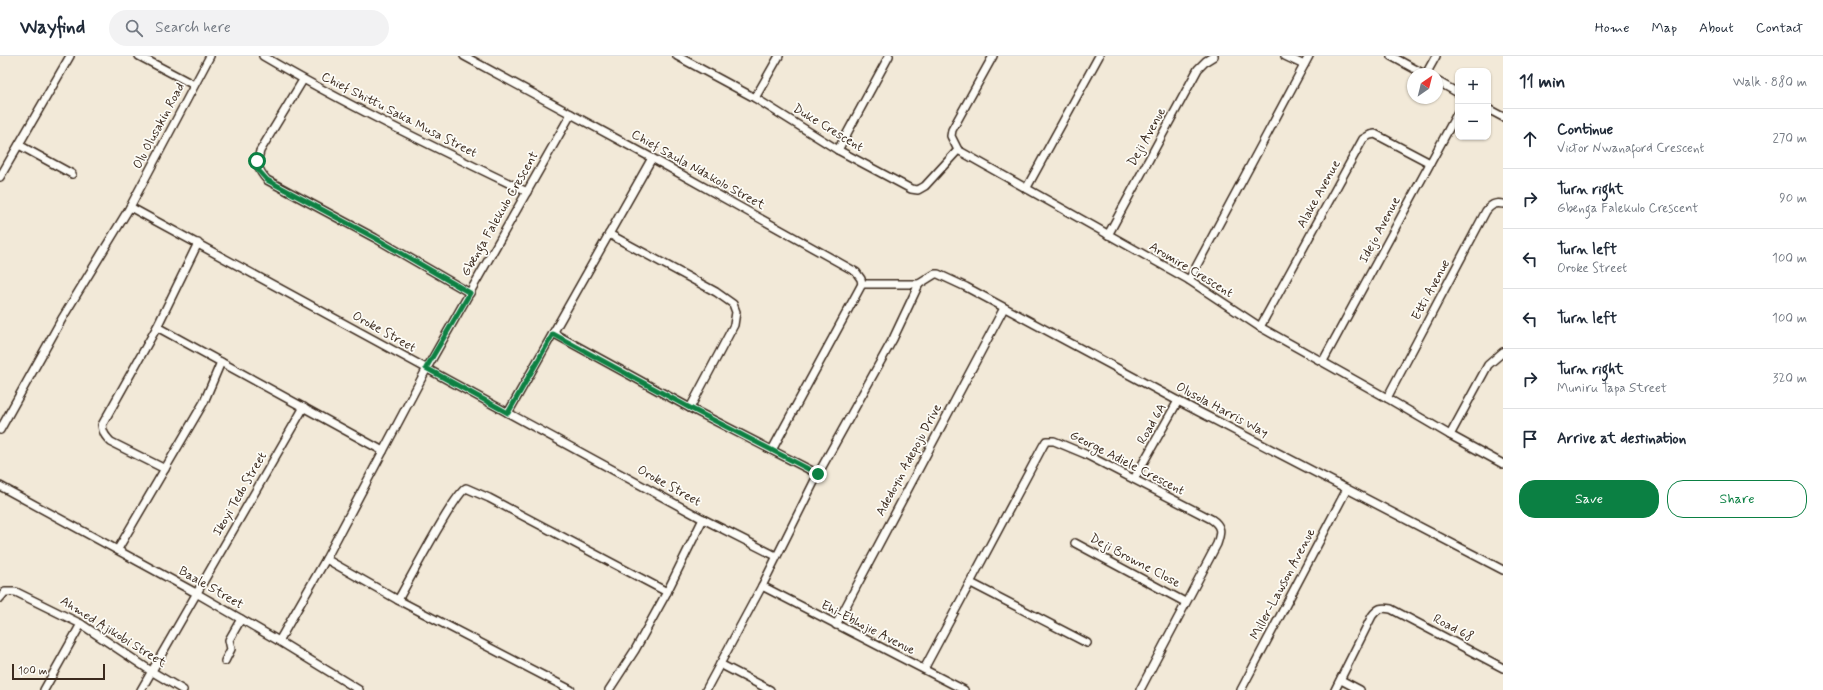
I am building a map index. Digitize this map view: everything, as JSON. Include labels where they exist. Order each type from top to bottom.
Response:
[{"type":"street","points":[[0,177],[70,56]]},
{"type":"street","points":[[138,56],[194,85]]},
{"type":"street","name":"Olu Olusakin Road","points":[[0,430],[41,355],[130,207],[210,56]]},
{"type":"street","name":"Chief Shittu Saka Musa Street","points":[[263,56],[303,80],[441,151],[527,192]]},
{"type":"street","name":"Chief Saula Ndakolo Street","points":[[464,56],[652,158],[856,272],[862,284]]},
{"type":"street","name":"Duke Crescent","points":[[677,56],[755,98],[838,150],[912,189],[918,190],[925,186],[958,150]]},
{"type":"street","points":[[755,98],[778,56]]},
{"type":"street","points":[[838,150],[889,56]]},
{"type":"street","points":[[958,150],[951,136],[952,130],[993,56]]},
{"type":"street","points":[[1026,189],[1099,56]]},
{"type":"street","name":"Deji Avenue","points":[[1108,235],[1198,69],[1214,56]]},
{"type":"street","points":[[1285,56],[1304,65]]},
{"type":"street","points":[[1188,280],[1309,56]]},
{"type":"street","points":[[1391,56],[1414,68]]},
{"type":"street","points":[[1429,68],[1436,56]]},
{"type":"street","points":[[303,80],[260,151],[257,161],[258,170],[267,180],[375,238],[470,293]]},
{"type":"street","points":[[1443,84],[1455,91]]},
{"type":"street","points":[[1491,111],[1503,117]]},
{"type":"street","name":"Gbenga Falekulo Crescent","points":[[279,641],[326,559],[426,368],[571,114]]},
{"type":"street","name":"Idejo Avenue","points":[[1323,361],[1455,117]]},
{"type":"street","name":"Alake Avenue","points":[[1260,327],[1363,139],[1370,134],[1375,134],[1430,163]]},
{"type":"street","points":[[19,145],[72,174]]},
{"type":"street","name":"Aromire Crescent","points":[[958,150],[1188,280],[1260,327],[1323,361],[1503,464]]},
{"type":"street","points":[[508,413],[652,158]]},
{"type":"street","name":"Etti Avenue","points":[[1387,398],[1486,211],[1491,205],[1497,203],[1503,204]]},
{"type":"street","name":"Oroke Street","points":[[130,207],[703,519],[776,556]]},
{"type":"street","points":[[609,234],[710,288],[733,304],[736,312],[734,325],[690,408]]},
{"type":"street","points":[[165,469],[111,442],[106,438],[102,430],[102,424],[157,327],[198,244]]},
{"type":"street","name":"Olusola Harris Way","points":[[919,284],[935,274],[942,275],[1178,401],[1503,570]]},
{"type":"street","points":[[706,690],[762,586],[818,474],[893,339],[919,284],[862,284],[772,450]]},
{"type":"street","name":"Adedoyin Adepoju Drive","points":[[836,625],[1004,308]]},
{"type":"street","points":[[157,327],[383,451]]},
{"type":"street","points":[[553,334],[690,408],[818,474]]},
{"type":"street","points":[[1450,435],[1488,365],[1503,352]]},
{"type":"street","points":[[118,550],[204,402],[221,362]]},
{"type":"street","name":"Road 6A","points":[[1134,479],[1178,401]]},
{"type":"street","name":"Ikoyi Tedo Street","points":[[141,690],[304,407]]},
{"type":"street","name":"George Adiele Crescent","points":[[924,669],[1046,441],[1054,441],[1134,479],[1211,519],[1219,526],[1220,533],[1217,544],[1185,602],[1140,690]]},
{"type":"street","name":"Baale Street","points":[[0,486],[196,593],[359,690]]},
{"type":"street","points":[[398,600],[450,509],[462,490],[466,488],[489,498],[667,592]]},
{"type":"street","name":"Miller-Lawson Avenue","points":[[1241,690],[1347,489]]},
{"type":"street","points":[[609,690],[635,650],[667,592],[703,519]]},
{"type":"street","name":"Deji Browne Close","points":[[1075,543],[1185,602]]},
{"type":"street","points":[[326,559],[398,600],[571,690]]},
{"type":"street","points":[[970,582],[1087,643]]},
{"type":"street","name":"Ehi-Ebhojie Avenue","points":[[762,586],[964,690]]},
{"type":"street","name":"Ahmed Ajikobi Street","points":[[0,598],[6,592],[16,592],[81,624],[151,671],[183,690]]},
{"type":"street","name":"Road 68","points":[[1341,680],[1372,616],[1379,608],[1391,609],[1503,668]]},
{"type":"street","points":[[225,661],[231,649],[229,640],[241,619]]},
{"type":"street","points":[[44,690],[81,624]]},
{"type":"street","points":[[720,664],[770,690]]},
{"type":"street","points":[[1335,690],[1341,680],[1360,690]]},
{"type":"route","points":[[257,161],[258,170],[267,180],[375,238],[470,293],[426,368],[508,413],[553,334],[690,408],[818,474]]}]
